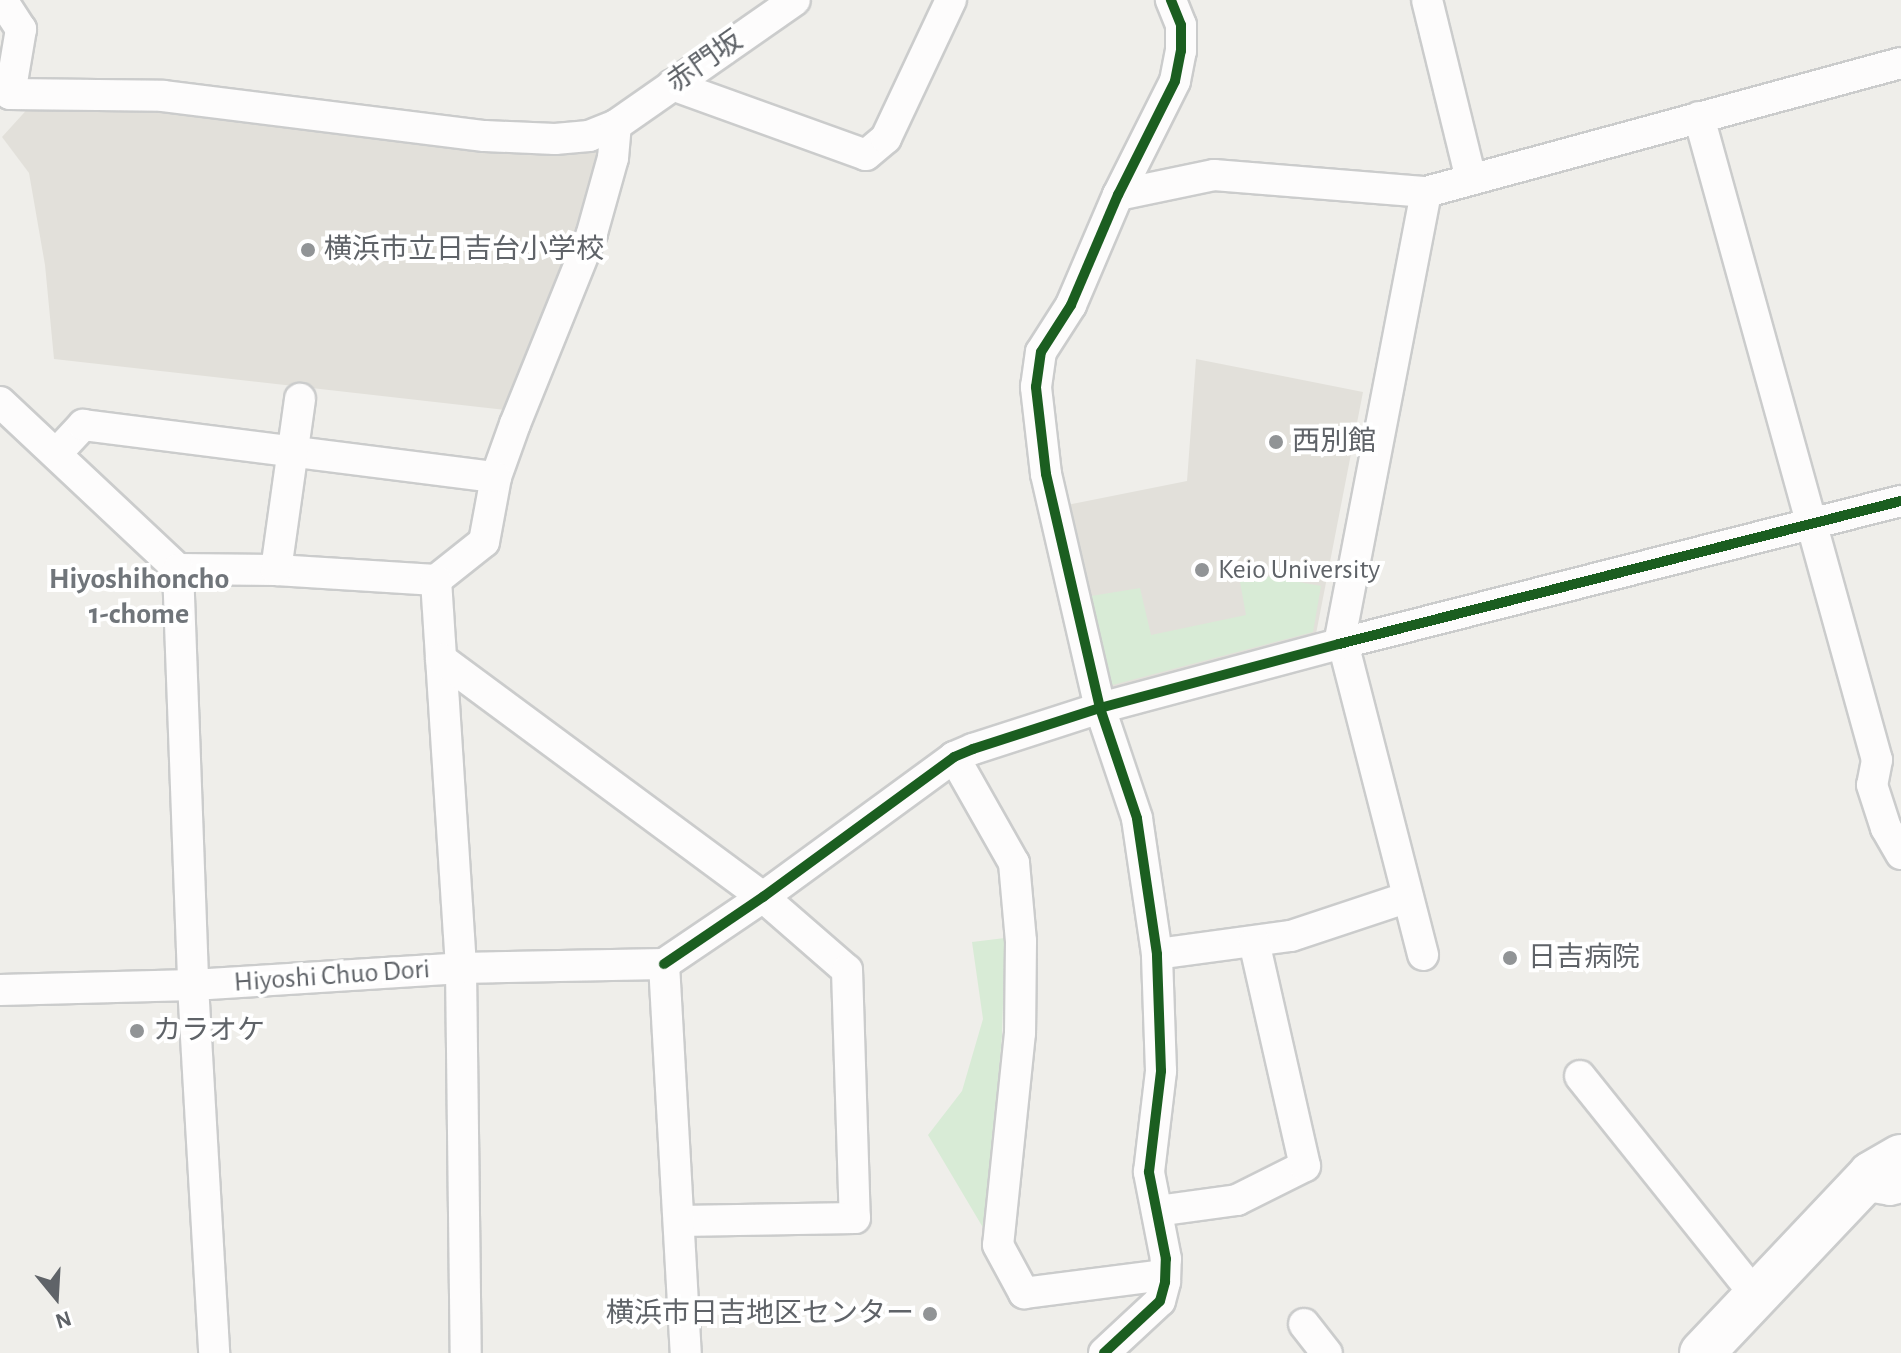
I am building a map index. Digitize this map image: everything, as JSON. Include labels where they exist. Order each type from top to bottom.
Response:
[{"type":"street","points":[[2,0],[24,14],[5,100]]},
{"type":"street","name":"赤門坂","points":[[5,100],[163,96],[485,136],[555,139],[589,136],[616,125],[795,0]]},
{"type":"street","points":[[672,85],[866,155],[886,138],[951,0]]},
{"type":"street","points":[[1427,0],[1471,179]]},
{"type":"street","points":[[1104,1353],[1160,1301],[1165,1275],[1149,1172],[1161,1071],[1157,954],[1137,818],[1100,708],[1046,474],[1036,387],[1041,352],[1071,305],[1118,195],[1175,81],[1181,25],[1177,2]]},
{"type":"street","points":[[1118,195],[1214,175],[1426,192],[1901,63]]},
{"type":"street","points":[[1699,117],[1877,760],[1872,785],[1886,828],[1901,854]]},
{"type":"street","points":[[0,402],[178,569],[276,570],[436,580],[484,542],[496,477],[592,233],[613,158],[616,125]]},
{"type":"street","points":[[1423,955],[1341,643],[1426,192]]},
{"type":"street","points":[[276,570],[300,399]]},
{"type":"street","points":[[56,454],[83,425],[293,454],[496,477]]},
{"type":"street","points":[[686,1353],[664,964],[763,897],[954,757],[1100,708],[1341,643],[1901,501]]},
{"type":"street","points":[[178,569],[193,985],[214,1353]]},
{"type":"street","points":[[436,580],[461,968],[466,1353]]},
{"type":"street","points":[[441,659],[763,897],[847,970],[855,1218],[680,1221]]},
{"type":"street","points":[[954,757],[1014,863],[1016,879],[1021,941],[1020,1033],[998,1245],[1024,1293],[1165,1275]]},
{"type":"street","points":[[1157,954],[1291,936],[1408,897]]},
{"type":"street","points":[[1157,1211],[1237,1200],[1305,1166],[1254,942]]},
{"type":"street","name":"Hiyoshi Chuo Dori","points":[[0,990],[193,985],[461,968],[664,964]]},
{"type":"street","points":[[1580,1076],[1756,1296]]},
{"type":"street","points":[[1702,1353],[1756,1296],[1881,1186],[1871,1174],[1901,1157]]},
{"type":"street","points":[[1304,1324],[1327,1353]]},
{"type":"shaded area","name":"横浜市立日吉台小学校","points":[[32,104],[158,109],[307,123],[461,149],[599,152],[606,162],[514,411],[54,359],[45,265],[29,173],[2,137]]},
{"type":"shaded area","name":"Keio University","points":[[1196,359],[1363,392],[1316,634],[1102,691],[1062,506],[1187,481]]},
{"type":"green space","points":[[1238,571],[1321,586],[1313,632],[1105,687],[1085,597],[1140,588],[1151,635],[1246,615]]},
{"type":"green space","points":[[1005,938],[1002,1036],[985,1231],[928,1135],[962,1091],[983,1019],[972,942]]},
{"type":"cycle path","points":[[1104,1353],[1160,1301],[1165,1282],[1166,1259],[1149,1172],[1161,1071],[1157,954],[1137,818],[1100,708],[1046,474],[1036,387],[1041,352],[1071,305],[1118,195],[1175,81],[1181,51],[1181,25],[1171,0]]},
{"type":"cycle path","points":[[664,964],[763,897],[954,757],[973,749],[1100,708],[1339,644],[1901,501]]},
{"type":"place","name":"横浜市立日吉台小学校","points":[[308,250]]},
{"type":"place","name":"西別館","points":[[1276,442]]},
{"type":"place","name":"Keio University","points":[[1202,570]]},
{"type":"place","name":"日吉病院","points":[[1510,958]]},
{"type":"place","name":"カラオケ","points":[[137,1031]]},
{"type":"place","name":"横浜市日吉地区センター","points":[[930,1314]]},
{"type":"district","name":"Hiyoshihoncho 1-chome","points":[[139,596]]}]
